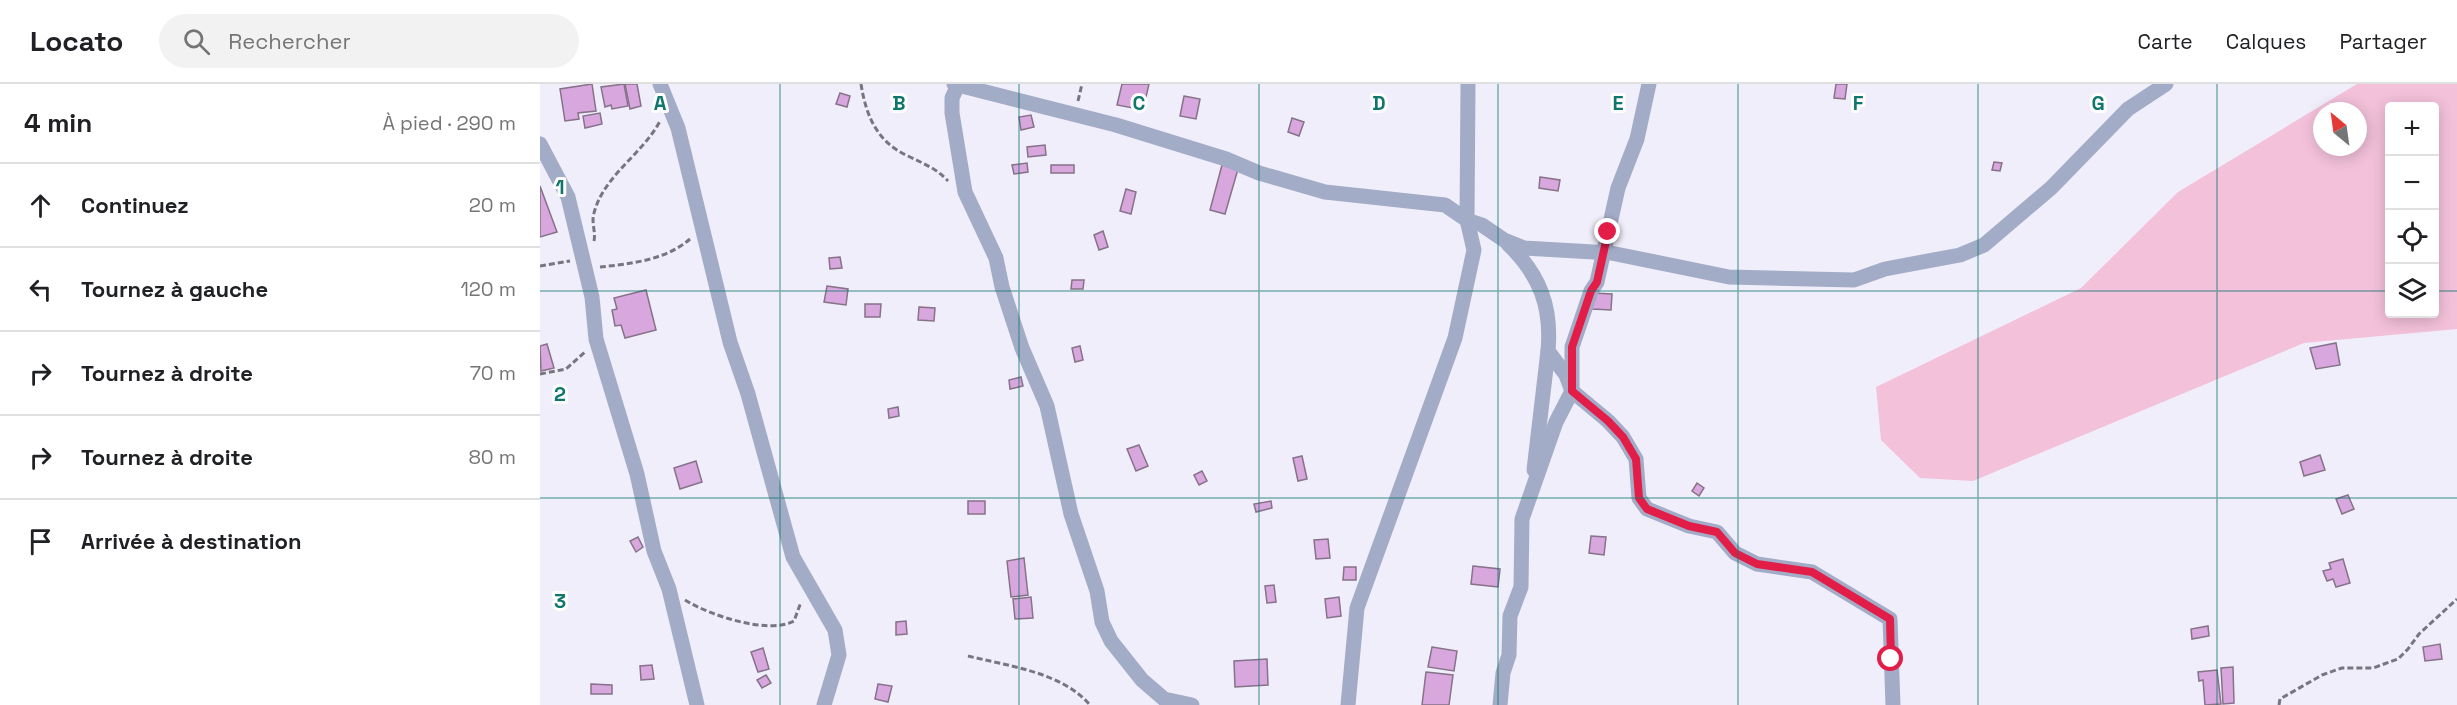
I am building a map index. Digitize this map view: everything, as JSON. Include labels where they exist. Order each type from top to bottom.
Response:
[{"type":"street","points":[[660,84],[678,128],[730,342],[754,416],[778,508],[794,557],[835,630],[839,655],[824,705]]},
{"type":"street","points":[[1348,705],[1357,608],[1455,338],[1466,295],[1474,250],[1467,220],[1468,84]]},
{"type":"street","points":[[1500,705],[1503,673],[1509,655],[1510,616],[1521,587],[1522,519],[1556,422],[1572,391],[1572,347],[1591,291],[1597,282],[1618,188],[1637,139],[1649,84]]},
{"type":"street","points":[[1504,240],[1524,248],[1604,253],[1729,277],[1854,280],[1885,269],[1960,255],[1984,245],[2051,188],[2128,109],[2166,84]]},
{"type":"street","points":[[1192,705],[1164,699],[1142,680],[1111,641],[1102,622],[1097,591],[1071,514],[1047,406],[1019,339],[1002,287],[996,258],[965,192],[952,113],[952,98],[956,85],[1116,125],[1226,159],[1259,173],[1325,192],[1445,206],[1467,220],[1482,225],[1504,240],[1524,259],[1547,303],[1550,328],[1532,487]]},
{"type":"street","points":[[540,144],[568,197],[592,297],[596,332],[637,474],[652,542],[669,589],[697,705]]},
{"type":"street","points":[[1548,351],[1566,375],[1572,391],[1608,421],[1623,437],[1636,459],[1639,498],[1647,509],[1689,526],[1717,532],[1735,553],[1757,564],[1812,572],[1890,619],[1893,705]]},
{"type":"path","points":[[861,84],[872,126],[890,146],[928,164],[969,202]]},
{"type":"path","points":[[540,266],[555,266],[581,258],[591,252],[595,238],[593,214],[608,185],[643,148],[669,106]]},
{"type":"path","points":[[581,258],[591,267],[650,258],[679,249],[694,235],[700,223]]},
{"type":"path","points":[[540,374],[566,369],[581,358],[596,332]]},
{"type":"path","points":[[669,589],[700,609],[727,619],[757,624],[789,624],[794,621],[804,588],[809,585]]},
{"type":"path","points":[[2279,705],[2280,699],[2322,675],[2342,668],[2373,668],[2398,658],[2408,650],[2419,634],[2457,599]]},
{"type":"path","points":[[968,657],[1059,682],[1082,696],[1090,705]]},
{"type":"shaded area","points":[[2357,84],[2457,84],[2457,329],[2304,343],[1973,481],[1920,478],[1881,440],[1876,387],[2081,288],[2178,192],[2313,111],[2313,156],[2367,156],[2367,102],[2327,102]]},
{"type":"building","points":[[592,84],[596,111],[578,113],[579,119],[565,121],[560,89]]},
{"type":"building","points":[[624,84],[628,106],[612,109],[611,105],[605,107],[601,87]]},
{"type":"building","points":[[625,84],[637,84],[641,106],[630,109]]},
{"type":"building","points":[[1122,84],[1149,84],[1143,110],[1117,105]]},
{"type":"building","points":[[1836,84],[1847,84],[1845,99],[1834,98]]},
{"type":"building","points":[[840,93],[850,96],[847,107],[836,104]]},
{"type":"building","points":[[1184,96],[1200,99],[1196,119],[1180,116]]},
{"type":"building","points":[[600,113],[602,124],[585,128],[583,116]]},
{"type":"building","points":[[1031,115],[1034,127],[1021,130],[1019,117]]},
{"type":"building","points":[[1292,118],[1304,122],[1299,136],[1288,132]]},
{"type":"building","points":[[1045,145],[1046,155],[1028,157],[1027,147]]},
{"type":"building","points":[[1994,162],[2002,163],[2000,171],[1992,170]]},
{"type":"building","points":[[1027,163],[1028,172],[1014,174],[1012,165]]},
{"type":"building","points":[[1051,165],[1074,165],[1074,173],[1051,173]]},
{"type":"building","points":[[1222,165],[1238,169],[1225,214],[1210,210]]},
{"type":"building","points":[[1540,177],[1560,180],[1558,191],[1539,188]]},
{"type":"building","points":[[540,186],[557,232],[540,237]]},
{"type":"building","points":[[1126,189],[1136,192],[1131,214],[1120,211]]},
{"type":"building","points":[[1103,231],[1108,247],[1099,250],[1094,235]]},
{"type":"building","points":[[840,257],[842,268],[830,269],[829,258]]},
{"type":"building","points":[[1072,280],[1084,280],[1083,289],[1071,289]]},
{"type":"building","points":[[827,286],[848,289],[846,305],[824,302]]},
{"type":"building","points":[[646,290],[656,330],[625,338],[621,325],[615,326],[612,310],[617,309],[614,298]]},
{"type":"building","points":[[1593,293],[1612,294],[1611,310],[1592,309]]},
{"type":"building","points":[[865,304],[881,304],[880,317],[865,317]]},
{"type":"building","points":[[919,307],[935,308],[934,321],[918,320]]},
{"type":"building","points":[[2336,343],[2340,365],[2316,369],[2310,348]]},
{"type":"building","points":[[547,344],[554,368],[541,371],[540,346]]},
{"type":"building","points":[[1080,346],[1083,360],[1075,362],[1072,348]]},
{"type":"building","points":[[1021,377],[1023,386],[1010,389],[1009,380]]},
{"type":"building","points":[[898,407],[899,416],[889,418],[888,409]]},
{"type":"building","points":[[1139,445],[1148,466],[1136,471],[1127,449]]},
{"type":"building","points":[[2320,455],[2325,470],[2304,476],[2300,462]]},
{"type":"building","points":[[1302,456],[1307,479],[1298,481],[1293,458]]},
{"type":"building","points":[[696,461],[702,482],[680,489],[674,468]]},
{"type":"building","points":[[1202,471],[1207,481],[1199,485],[1194,475]]},
{"type":"building","points":[[1697,483],[1704,488],[1699,496],[1692,491]]},
{"type":"building","points":[[2348,495],[2354,509],[2342,514],[2336,499]]},
{"type":"building","points":[[968,501],[985,501],[985,514],[968,514]]},
{"type":"building","points":[[1271,501],[1272,508],[1256,512],[1254,504]]},
{"type":"building","points":[[1591,536],[1606,537],[1604,555],[1589,553]]},
{"type":"building","points":[[638,537],[643,547],[636,552],[630,541]]},
{"type":"building","points":[[1328,539],[1330,558],[1316,559],[1314,540]]},
{"type":"building","points":[[1024,558],[1028,595],[1011,597],[1007,561]]},
{"type":"building","points":[[2343,559],[2350,583],[2336,587],[2333,579],[2327,581],[2323,571],[2331,569],[2329,563]]},
{"type":"building","points":[[1473,566],[1500,569],[1498,587],[1471,584]]},
{"type":"building","points":[[1344,567],[1356,567],[1356,580],[1343,580]]},
{"type":"building","points":[[1274,585],[1276,602],[1267,603],[1265,586]]},
{"type":"building","points":[[1031,597],[1033,618],[1015,619],[1013,599]]},
{"type":"building","points":[[1339,597],[1341,616],[1327,618],[1325,599]]},
{"type":"building","points":[[906,621],[907,634],[896,635],[896,622]]},
{"type":"building","points":[[2208,626],[2209,636],[2192,639],[2191,629]]},
{"type":"building","points":[[2440,644],[2442,659],[2425,661],[2423,647]]},
{"type":"building","points":[[1432,647],[1457,651],[1454,671],[1428,667]]},
{"type":"building","points":[[763,648],[769,669],[758,672],[751,652]]},
{"type":"building","points":[[1267,659],[1268,685],[1235,687],[1234,661]]},
{"type":"building","points":[[652,665],[654,679],[641,680],[640,666]]},
{"type":"building","points":[[2233,667],[2234,703],[2223,704],[2221,668]]},
{"type":"building","points":[[2217,670],[2221,704],[2205,705],[2203,680],[2199,681],[2198,672]]},
{"type":"building","points":[[1426,672],[1453,675],[1449,705],[1422,705]]},
{"type":"building","points":[[766,675],[771,683],[762,688],[757,680]]},
{"type":"building","points":[[591,684],[612,685],[612,694],[591,694]]},
{"type":"building","points":[[878,684],[892,686],[888,702],[875,699]]},
{"type":"route","points":[[1608,232],[1597,282],[1591,291],[1589,303],[1572,347],[1574,385],[1572,391],[1589,408],[1608,421],[1623,437],[1636,459],[1639,498],[1647,509],[1689,526],[1717,532],[1735,553],[1757,564],[1812,572],[1856,600],[1880,612],[1890,619],[1891,659]]}]
